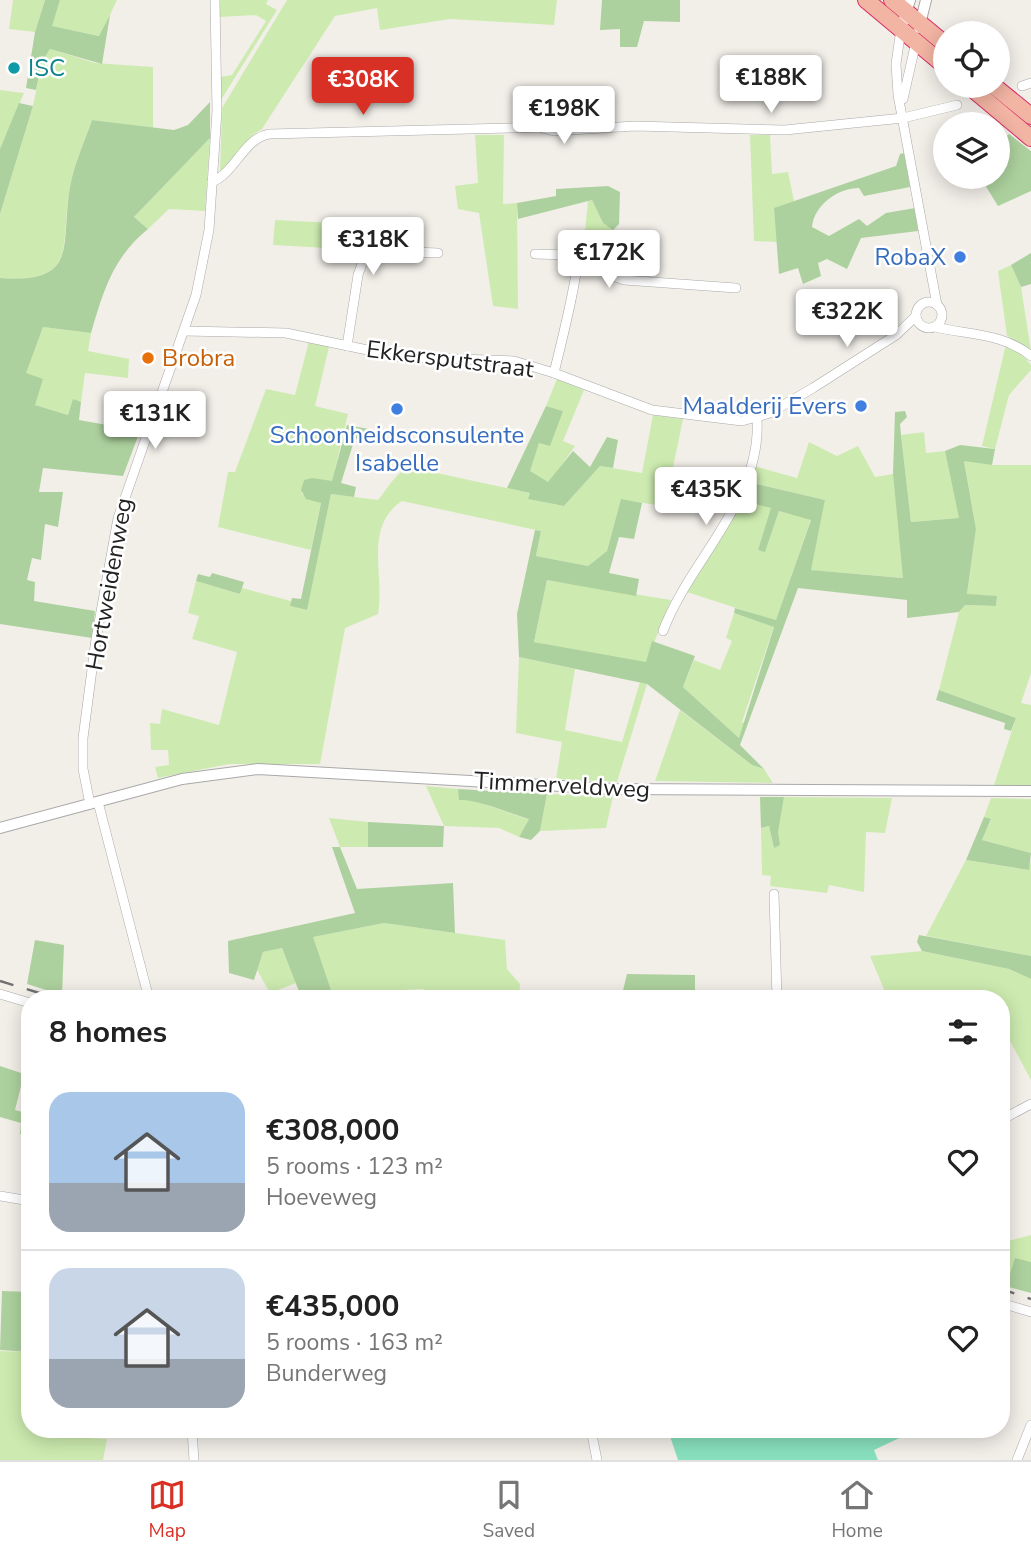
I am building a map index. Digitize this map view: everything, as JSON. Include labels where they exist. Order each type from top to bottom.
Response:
[{"type":"highway","points":[[866,0],[933,56]]},
{"type":"highway","points":[[892,0],[907,6],[920,24],[933,34]]},
{"type":"highway","points":[[983,98],[1031,138]]},
{"type":"highway","points":[[1009,98],[1031,116]]},
{"type":"street","name":"Hortweidenweg","points":[[146,990],[94,803],[85,780],[83,738],[96,639],[118,518],[184,331],[203,266],[217,111],[215,0]]},
{"type":"street","points":[[902,113],[904,85],[926,0]]},
{"type":"street","points":[[907,6],[896,64],[898,95],[930,271],[942,316],[954,327],[968,333]]},
{"type":"street","points":[[212,183],[225,177],[253,141],[269,134],[542,128],[563,131],[587,127],[765,131],[957,105]]},
{"type":"street","points":[[347,346],[358,275],[367,250],[438,253]]},
{"type":"street","points":[[535,254],[569,255],[578,260],[607,263],[616,277],[624,280],[736,288]]},
{"type":"street","points":[[554,373],[567,317],[573,304],[578,260]]},
{"type":"street","points":[[930,271],[924,303],[916,316],[920,324],[1011,342],[1031,356]]},
{"type":"street","points":[[924,303],[937,304]]},
{"type":"street","name":"Ekkersputstraat","points":[[184,331],[286,333],[419,359],[494,359],[554,373],[652,410],[727,421],[757,419],[896,335],[916,316]]},
{"type":"street","points":[[931,327],[942,316]]},
{"type":"street","name":"Ekkersputstraat","points":[[896,335],[931,327]]},
{"type":"street","points":[[663,631],[675,602],[722,529],[740,493],[756,438],[757,419]]},
{"type":"street","name":"Timmerveldweg","points":[[0,828],[201,775],[258,769],[614,789],[1031,791]]},
{"type":"street","points":[[774,894],[777,990]]},
{"type":"street","points":[[0,994],[21,1000]]},
{"type":"street","points":[[1010,1115],[1031,1104]]},
{"type":"street","points":[[0,1196],[21,1200]]},
{"type":"street","points":[[1010,1306],[1031,1312]]},
{"type":"street","points":[[1017,1460],[1031,1425]]},
{"type":"street","points":[[193,1438],[194,1460]]},
{"type":"street","points":[[593,1438],[597,1460]]},
{"type":"green space","points":[[13,0],[45,0],[35,32],[9,29]]},
{"type":"green space","points":[[45,0],[60,0],[52,26],[99,36],[110,15],[102,64],[50,49],[42,62],[36,90],[26,88],[35,32]]},
{"type":"green space","points":[[60,0],[117,0],[100,36],[51,26]]},
{"type":"green space","points":[[218,0],[268,0],[266,4],[277,10],[221,100],[220,77],[232,75],[266,21],[256,15],[219,17]]},
{"type":"green space","points":[[287,0],[557,0],[554,25],[450,19],[380,30],[377,8],[335,16],[262,129],[254,134],[220,173],[222,108]]},
{"type":"green space","points":[[602,0],[680,0],[680,22],[644,21],[637,47],[620,47],[620,29],[600,30]]},
{"type":"green space","points":[[50,49],[95,63],[153,67],[153,128],[92,120],[72,178],[64,242],[55,267],[44,274],[26,278],[0,278],[0,214],[33,106],[42,62]]},
{"type":"green space","points":[[0,90],[24,93],[0,149]]},
{"type":"green space","points":[[210,102],[210,138],[134,217],[148,229],[118,263],[105,289],[91,333],[43,327],[26,373],[43,379],[35,405],[68,415],[73,399],[81,402],[79,420],[140,431],[123,476],[43,468],[39,492],[63,492],[58,527],[45,524],[41,560],[32,558],[27,580],[35,582],[34,601],[95,611],[92,638],[0,624],[0,278],[26,278],[44,274],[55,267],[62,256],[72,178],[92,120],[174,130],[188,125]]},
{"type":"green space","points":[[19,103],[33,106],[0,214],[0,149]]},
{"type":"green space","points":[[475,135],[504,135],[503,204],[517,203],[518,309],[493,306],[479,213],[458,209],[455,186],[478,183]]},
{"type":"green space","points":[[750,135],[770,135],[772,174],[788,172],[794,201],[774,209],[777,242],[754,241]]},
{"type":"green space","points":[[1010,135],[1031,151],[1031,191],[998,206],[988,189],[1010,189]]},
{"type":"green space","points":[[210,138],[205,211],[169,209],[148,229],[134,217]]},
{"type":"green space","points":[[904,153],[910,187],[864,196],[859,188],[843,191],[822,205],[812,227],[829,236],[859,219],[867,226],[886,213],[915,208],[918,231],[861,238],[847,269],[827,259],[818,263],[821,276],[803,284],[798,268],[779,274],[774,208],[896,166],[900,154]]},
{"type":"green space","points":[[608,186],[620,192],[619,224],[613,230],[603,223],[592,200],[518,219],[517,203],[556,196],[556,189]]},
{"type":"green space","points":[[592,200],[603,223],[613,230],[608,261],[586,258],[583,252],[588,201]]},
{"type":"green space","points":[[275,220],[334,223],[327,248],[273,245]]},
{"type":"green space","points":[[1031,253],[1031,284],[1021,287],[1011,265]]},
{"type":"green space","points":[[1011,265],[1021,287],[1031,351],[1007,336],[998,271]]},
{"type":"green space","points":[[43,327],[91,333],[88,351],[129,359],[128,378],[85,373],[81,402],[73,400],[68,415],[35,405],[25,373]]},
{"type":"green space","points":[[309,341],[329,347],[315,406],[348,414],[332,482],[304,481],[302,494],[321,502],[311,550],[218,527],[228,472],[235,472],[266,389],[295,395]]},
{"type":"green space","points":[[1006,344],[1021,353],[1031,365],[1031,370],[1009,395],[995,449],[982,446]]},
{"type":"green space","points":[[557,379],[584,390],[563,441],[575,446],[549,483],[529,471],[539,443],[563,411],[546,406]]},
{"type":"green space","points":[[546,406],[563,411],[550,446],[539,443],[530,471],[548,482],[573,451],[590,467],[607,437],[618,440],[613,468],[600,466],[564,506],[528,499],[530,493],[507,488]]},
{"type":"green space","points":[[905,411],[907,417],[900,424],[911,522],[959,518],[945,451],[960,445],[995,449],[992,465],[964,461],[976,529],[967,594],[997,596],[996,606],[965,605],[959,612],[907,618],[907,600],[798,588],[740,745],[764,769],[752,765],[647,684],[519,657],[517,614],[535,530],[541,531],[536,556],[588,566],[607,551],[621,499],[642,503],[634,539],[619,537],[609,573],[639,579],[636,596],[547,580],[534,642],[646,662],[652,641],[695,656],[683,687],[739,738],[774,627],[734,613],[735,608],[776,620],[811,520],[779,511],[765,552],[758,550],[771,508],[740,500],[748,482],[825,500],[811,570],[903,578],[893,474],[895,412]]},
{"type":"green space","points":[[653,415],[683,419],[665,506],[621,500],[607,551],[588,566],[536,556],[541,531],[402,501],[390,512],[379,538],[378,614],[345,628],[320,764],[229,764],[158,778],[155,767],[169,765],[168,750],[151,750],[150,723],[160,724],[162,709],[219,725],[237,652],[192,639],[199,616],[188,613],[196,581],[240,594],[242,588],[291,601],[291,606],[306,610],[331,494],[378,500],[402,471],[413,468],[530,493],[529,499],[564,506],[600,466],[642,473]]},
{"type":"green space","points":[[347,425],[374,430],[372,438],[359,437],[354,441],[341,483],[356,487],[354,497],[331,494],[307,610],[290,606],[292,598],[301,599],[321,503],[306,499],[301,490],[304,480],[312,478],[332,481]]},
{"type":"green space","points":[[924,432],[926,453],[945,451],[960,518],[911,522],[901,435]]},
{"type":"green space","points":[[809,442],[837,456],[858,446],[875,477],[893,474],[904,578],[810,570],[825,500],[748,482],[754,466],[797,478]]},
{"type":"green space","points":[[964,460],[992,465],[1031,465],[1031,673],[1021,703],[1031,705],[1031,785],[994,785],[1016,718],[939,690],[959,612],[965,605],[996,606],[997,597],[967,595],[976,529]]},
{"type":"green space","points":[[740,500],[772,507],[758,550],[765,551],[779,511],[811,519],[776,621],[687,592]]},
{"type":"green space","points":[[212,573],[244,582],[240,594],[196,581],[198,574],[210,577]]},
{"type":"green space","points":[[547,580],[671,600],[646,663],[534,642]]},
{"type":"green space","points":[[734,613],[774,626],[739,738],[683,687],[694,660],[720,670],[732,641],[726,638]]},
{"type":"green space","points":[[519,657],[575,669],[565,730],[622,742],[640,682],[647,684],[617,782],[556,779],[562,742],[516,733]]},
{"type":"green space","points":[[939,690],[1016,718],[1011,731],[1004,729],[1005,723],[936,700]]},
{"type":"green space","points":[[680,710],[752,765],[764,769],[773,783],[655,781]]},
{"type":"green space","points":[[426,786],[458,789],[460,799],[475,801],[529,819],[519,837],[499,828],[444,826]]},
{"type":"green space","points":[[458,789],[547,794],[540,831],[531,840],[519,837],[529,819],[484,804],[459,800]]},
{"type":"green space","points":[[547,794],[613,796],[606,828],[540,831]]},
{"type":"green space","points":[[760,797],[784,797],[778,832],[780,845],[774,848],[769,826],[761,828]]},
{"type":"green space","points":[[784,797],[892,798],[885,833],[866,832],[864,892],[829,885],[827,893],[770,886],[771,876],[762,875],[761,828],[769,826],[774,848]]},
{"type":"green space","points":[[991,798],[1031,799],[1031,853],[982,840],[991,820],[984,817]]},
{"type":"green space","points":[[984,817],[991,819],[982,840],[1031,853],[1029,870],[966,860]]},
{"type":"green space","points":[[329,818],[368,822],[368,847],[340,847]]},
{"type":"green space","points":[[368,822],[444,826],[443,847],[368,847]]},
{"type":"green space","points":[[332,847],[340,847],[357,889],[453,883],[455,933],[384,923],[313,937],[331,990],[298,990],[282,948],[263,952],[254,980],[229,973],[228,941],[355,913]]},
{"type":"green space","points":[[966,860],[1028,870],[1031,861],[1031,956],[926,936]]},
{"type":"green space","points":[[384,923],[505,940],[507,969],[520,984],[520,990],[331,990],[312,937]]},
{"type":"green space","points":[[919,935],[1031,956],[1031,979],[1009,969],[922,951],[917,942]]},
{"type":"green space","points":[[35,940],[64,945],[62,990],[46,990],[27,984]]},
{"type":"green space","points":[[282,948],[296,983],[278,990],[268,990],[257,970],[263,952]]},
{"type":"green space","points":[[922,951],[1009,969],[1031,979],[1031,1080],[1010,1041],[1010,990],[884,990],[870,956]]},
{"type":"green space","points":[[627,974],[695,975],[695,990],[623,990]]},
{"type":"green space","points":[[0,1066],[21,1073],[15,1110],[21,1112],[21,1123],[0,1117]]},
{"type":"green space","points":[[1031,1235],[1031,1262],[1015,1259],[1010,1274],[1010,1241]]},
{"type":"green space","points":[[1015,1258],[1031,1262],[1031,1293],[1010,1287],[1010,1274]]},
{"type":"green space","points":[[2,1291],[21,1292],[21,1351],[0,1350]]},
{"type":"green space","points":[[0,1351],[21,1352],[21,1438],[107,1439],[103,1460],[0,1460]]},
{"type":"green space","points":[[671,1438],[899,1438],[874,1450],[878,1460],[678,1460]]},
{"type":"railway","points":[[0,981],[30,990]]},
{"type":"railway","points":[[1010,1292],[1031,1299]]},
{"type":"place","name":"ISC","points":[[14,68]]},
{"type":"place","name":"RobaX","points":[[960,257]]},
{"type":"place","name":"Brobra","points":[[148,358]]},
{"type":"place","name":"Maalderij Evers","points":[[861,406]]},
{"type":"place","name":"Schoonheidsconsulente Isabelle","points":[[397,409]]}]
